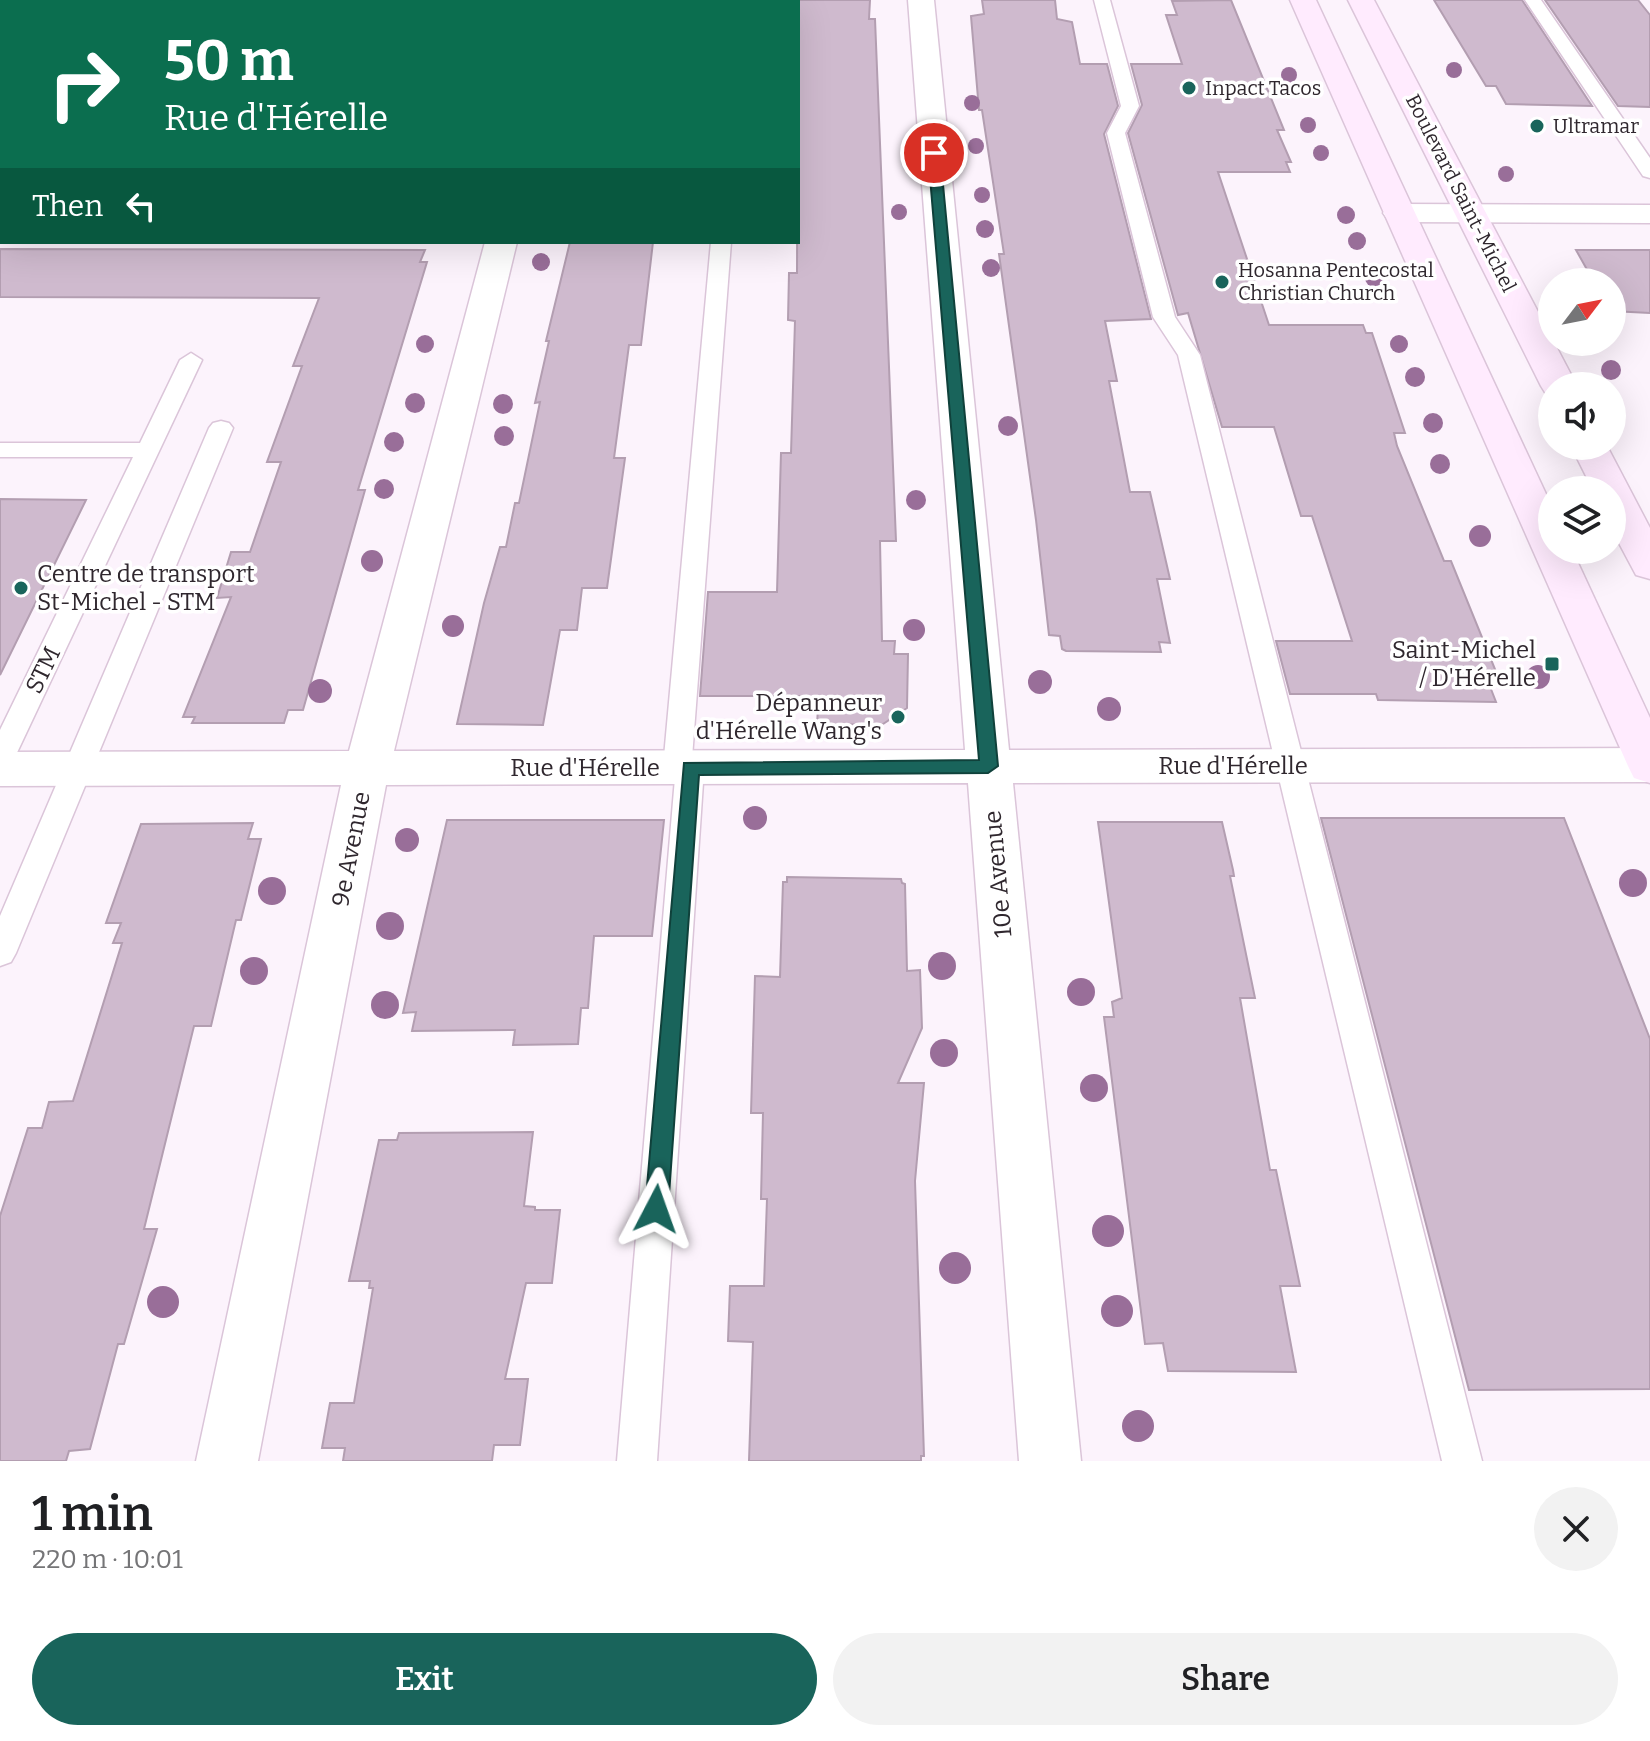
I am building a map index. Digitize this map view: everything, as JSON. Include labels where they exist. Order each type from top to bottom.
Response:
[{"type":"main road","points":[[1303,0],[1650,765]]},
{"type":"main road","name":"Boulevard Saint-Michel","points":[[1361,0],[1552,372]]},
{"type":"main road","points":[[1626,518],[1650,566]]},
{"type":"street","name":"10e Avenue","points":[[921,0],[1050,1461]]},
{"type":"street","points":[[1399,213],[1650,214]]},
{"type":"street","name":"9e Avenue","points":[[227,1461],[367,768],[500,244]]},
{"type":"street","name":"Rue d'Hérelle","points":[[0,769],[1650,765]]},
{"type":"lane","points":[[1102,0],[1130,106],[1116,133],[1164,317],[1189,355],[1462,1461]]},
{"type":"lane","points":[[1533,0],[1650,172]]},
{"type":"lane","points":[[637,1461],[721,244]]},
{"type":"lane","name":"STM","points":[[0,759],[191,360]]},
{"type":"lane","points":[[0,953],[221,428]]},
{"type":"lane","points":[[0,450],[148,450]]},
{"type":"building","points":[[800,0],[870,0],[869,19],[875,19],[896,541],[880,541],[882,641],[895,641],[894,654],[908,654],[907,708],[883,724],[817,725],[818,707],[807,707],[807,696],[700,696],[708,592],[777,592],[781,453],[791,453],[795,321],[788,320],[789,273],[797,273],[797,244],[800,244]]},
{"type":"building","points":[[982,0],[1055,0],[1057,19],[1072,22],[1080,64],[1107,64],[1118,106],[1104,134],[1151,319],[1105,321],[1117,381],[1109,381],[1130,492],[1150,492],[1170,579],[1157,579],[1170,643],[1159,642],[1161,652],[1066,651],[1062,649],[1060,636],[1049,635],[999,254],[1004,254],[982,110],[979,110],[971,16],[984,14]]},
{"type":"building","points":[[1231,0],[1284,130],[1277,130],[1291,162],[1286,162],[1290,172],[1218,172],[1269,325],[1363,325],[1366,333],[1372,333],[1405,433],[1394,433],[1397,446],[1444,561],[1451,561],[1501,684],[1489,684],[1496,702],[1378,700],[1376,694],[1290,694],[1276,641],[1352,641],[1312,516],[1301,516],[1274,427],[1222,427],[1188,313],[1178,315],[1128,133],[1142,105],[1131,64],[1182,64],[1166,15],[1177,15],[1172,1]]},
{"type":"building","points":[[1434,0],[1522,0],[1592,106],[1506,104],[1496,86],[1486,86]]},
{"type":"building","points":[[1545,0],[1638,0],[1650,15],[1650,107],[1618,106]]},
{"type":"building","points":[[570,244],[653,244],[641,345],[629,345],[614,458],[625,458],[607,588],[582,588],[577,630],[560,630],[543,725],[457,724],[484,603],[500,547],[506,547],[515,503],[519,503],[540,402],[535,403],[549,341],[546,341]]},
{"type":"building","points":[[0,249],[425,250],[420,262],[427,262],[358,490],[365,490],[303,710],[288,710],[284,723],[192,723],[195,717],[183,717],[231,597],[217,598],[231,552],[250,552],[281,462],[267,462],[302,366],[293,366],[319,298],[0,297]]},
{"type":"building","points":[[1576,250],[1650,250],[1650,313],[1626,312],[1626,268],[1586,268]]},
{"type":"building","name":"Centre de transport St-Michel - STM","points":[[0,499],[86,500],[0,675]]},
{"type":"building","points":[[1321,818],[1564,818],[1650,1039],[1650,1389],[1469,1390]]},
{"type":"building","points":[[447,820],[664,820],[652,936],[594,936],[588,1008],[581,1008],[578,1044],[513,1045],[515,1030],[412,1031],[416,1012],[403,1013]]},
{"type":"building","points":[[1098,822],[1222,822],[1255,998],[1240,998],[1270,1170],[1276,1170],[1300,1286],[1280,1286],[1296,1372],[1168,1371],[1163,1343],[1145,1344],[1104,1017],[1114,1017],[1112,1002],[1122,998]]},
{"type":"building","points":[[253,823],[248,839],[261,839],[241,920],[236,920],[211,1026],[194,1026],[144,1229],[157,1229],[124,1344],[118,1344],[90,1449],[69,1451],[66,1461],[0,1461],[0,1216],[28,1128],[42,1128],[49,1102],[73,1101],[122,943],[113,943],[121,923],[106,923],[141,824]]},
{"type":"building","points":[[787,877],[901,879],[905,884],[907,971],[920,970],[922,1028],[898,1083],[924,1083],[915,1181],[924,1456],[921,1456],[921,1461],[749,1461],[753,1342],[728,1341],[730,1286],[764,1286],[767,1199],[761,1199],[763,1113],[751,1113],[755,976],[780,977],[783,882],[787,882]]},
{"type":"building","points":[[533,1132],[524,1206],[535,1207],[535,1210],[560,1210],[552,1283],[526,1283],[505,1379],[528,1379],[520,1445],[494,1445],[492,1461],[343,1461],[345,1448],[322,1448],[330,1403],[354,1403],[373,1288],[369,1288],[370,1281],[349,1281],[379,1140],[397,1140],[399,1133]]},
{"type":"place","name":"Inpact Tacos","points":[[1189,88]]},
{"type":"place","name":"Ultramar","points":[[1537,126]]},
{"type":"place","name":"Hosanna Pentecostal Christian Church","points":[[1222,282]]},
{"type":"place","name":"Centre de transport St-Michel - STM","points":[[21,588]]},
{"type":"place","name":"Saint-Michel / D'Hérelle","points":[[1552,664]]},
{"type":"place","name":"Dépanneur d'Hérelle Wang's","points":[[898,717]]},
{"type":"route","points":[[656,1209],[690,768],[988,766],[934,153]]}]
